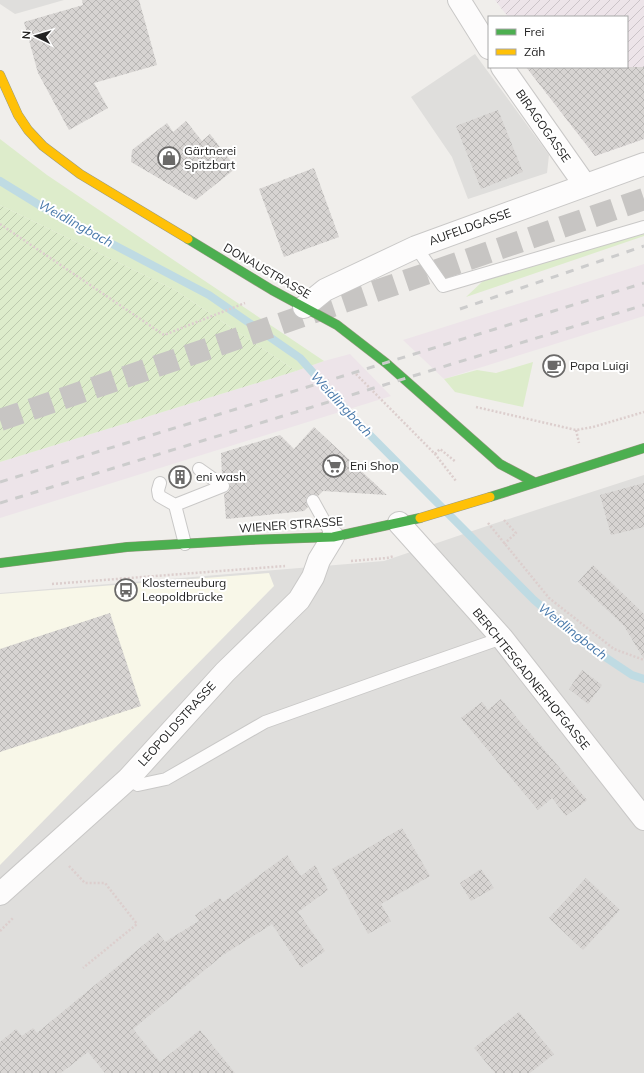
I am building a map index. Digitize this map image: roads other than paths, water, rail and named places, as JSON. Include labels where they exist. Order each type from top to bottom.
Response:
[{"type":"street","points":[[459,0],[488,46]]},
{"type":"street","name":"BIRAGOGASSE","points":[[503,68],[585,185]]},
{"type":"street","name":"DONAUSTRASSE","points":[[0,75],[18,115],[28,130],[43,146],[80,174],[272,290],[343,329],[386,362],[500,464],[534,482]]},
{"type":"street","name":"AUFELDGASSE","points":[[304,307],[326,290],[416,247],[644,164]]},
{"type":"street","name":"WIENER STRASSE","points":[[0,563],[127,547],[333,537],[420,518],[644,448]]},
{"type":"street","name":"BERCHTESGADNERHOFGASSE","points":[[399,523],[502,638],[644,820]]},
{"type":"street","name":"LEOPOLDSTRASSE","points":[[0,894],[128,779],[224,672],[299,600],[313,577],[317,564],[333,537]]},
{"type":"lane","points":[[416,247],[443,286],[644,227]]},
{"type":"lane","points":[[175,505],[223,486],[200,469]]},
{"type":"lane","points":[[160,483],[158,490],[159,496],[175,505],[186,544]]},
{"type":"lane","points":[[313,501],[333,537]]},
{"type":"lane","points":[[128,779],[138,785],[166,779],[265,722],[402,672],[502,638]]},
{"type":"waterway","name":"Weidlingbach","points":[[0,181],[44,208],[209,295],[300,358],[356,421],[534,600],[587,645],[632,675],[644,679]]},
{"type":"tunnel","points":[[0,420],[644,199]]},
{"type":"railway","points":[[460,309],[644,246]]},
{"type":"railway","points":[[0,482],[644,283]]},
{"type":"railway","points":[[0,503],[644,305]]},
{"type":"place","name":"Gärtnerei Spitzbart","points":[[169,158]]},
{"type":"place","name":"Papa Luigi","points":[[554,366]]},
{"type":"place","name":"Eni Shop","points":[[334,466]]},
{"type":"place","name":"eni wash","points":[[180,477]]},
{"type":"place","name":"Klosterneuburg Leopoldbrücke","points":[[126,590]]}]
